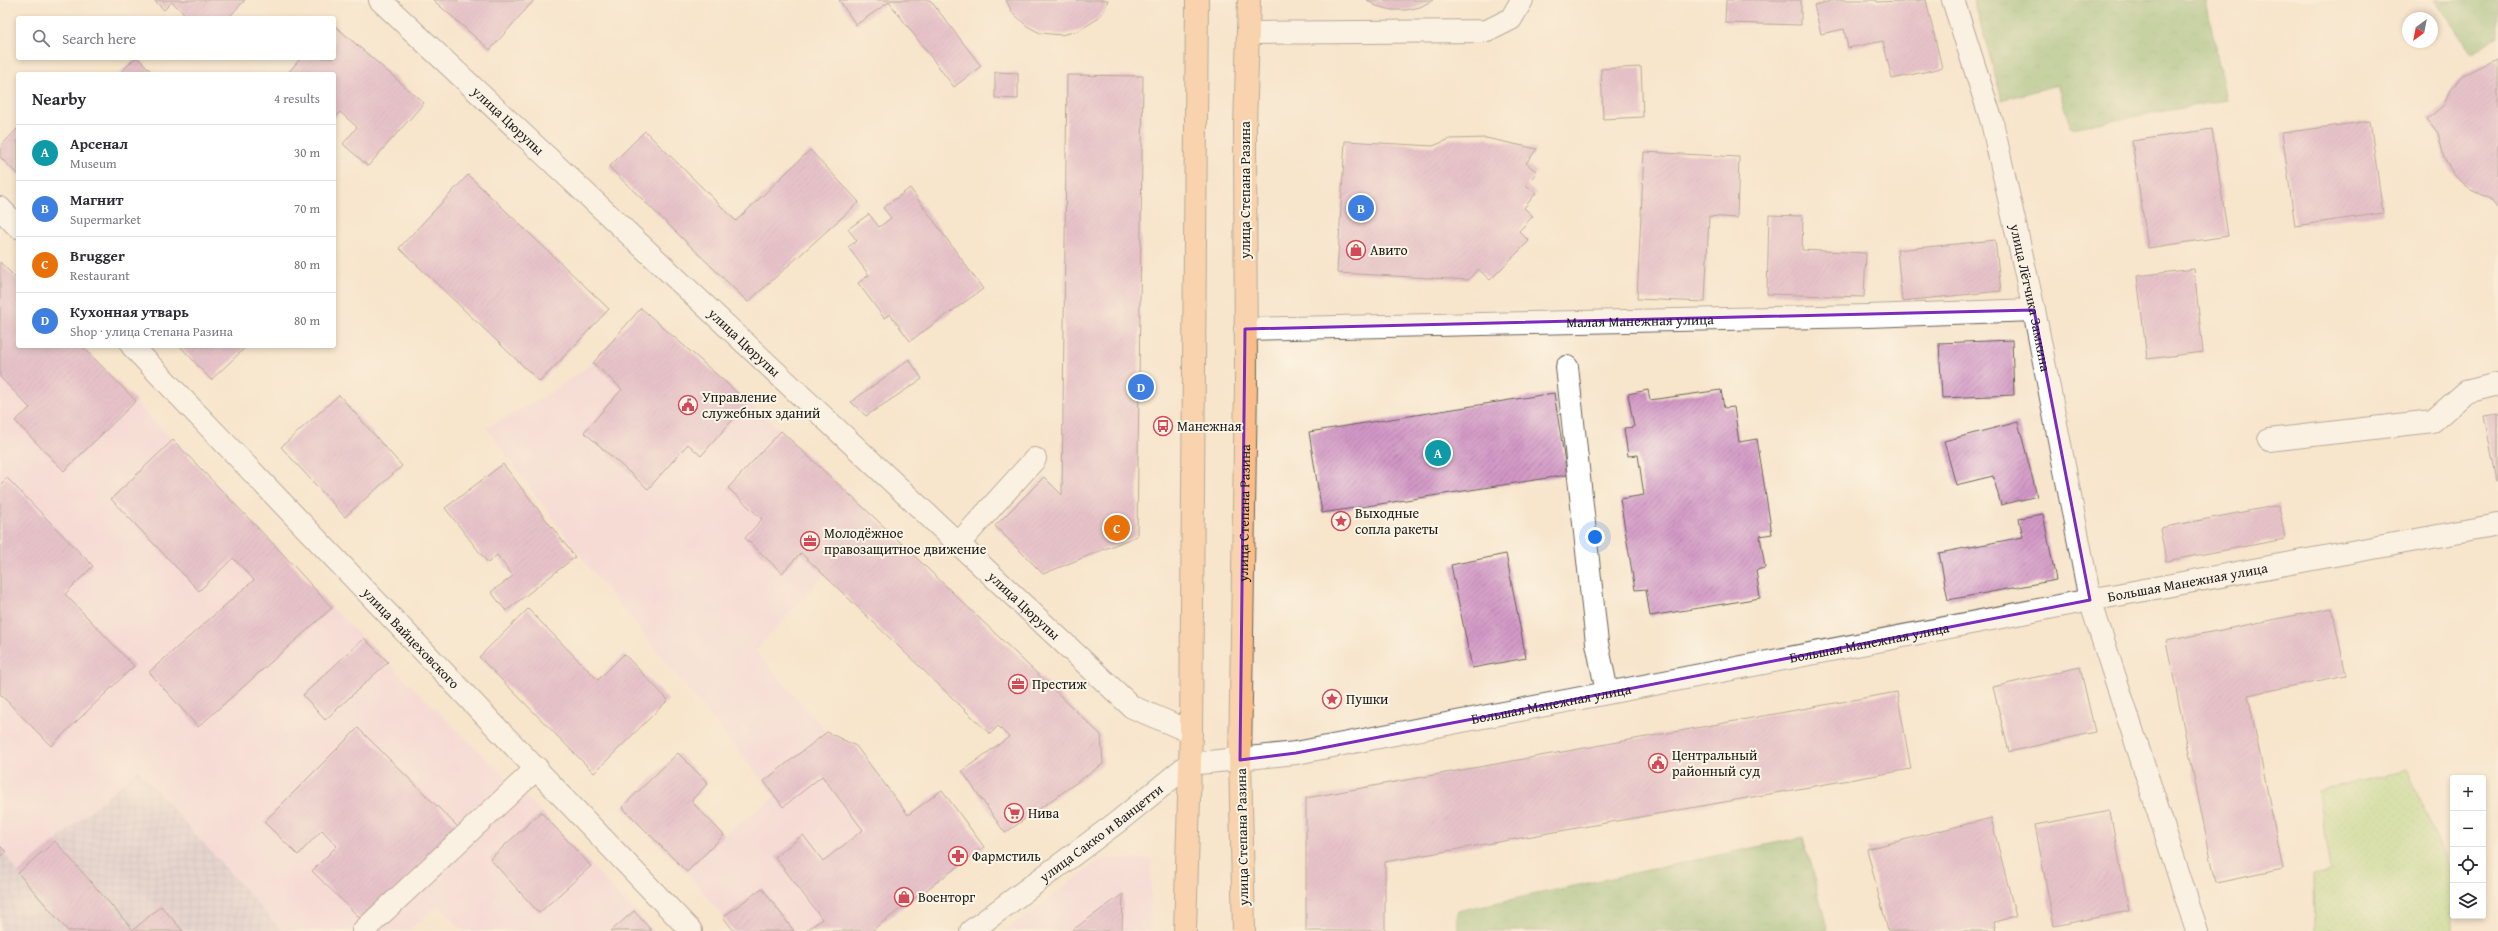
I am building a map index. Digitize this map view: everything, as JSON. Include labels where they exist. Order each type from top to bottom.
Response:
[{"type":"main road","points":[[1186,931],[1191,732],[1197,0]]},
{"type":"main road","name":"улица Степана Разина","points":[[1244,931],[1240,760],[1249,0]]},
{"type":"street","points":[[1248,33],[1487,31],[1511,19],[1522,0]]},
{"type":"street","name":"улица Лётчика Замкина","points":[[1953,0],[1992,122],[2034,310],[2090,600],[2197,931]]},
{"type":"street","name":"улица Цюрупы","points":[[388,3],[1132,707],[1191,732]]},
{"type":"street","points":[[0,208],[16,225]]},
{"type":"street","name":"Малая Манежная улица","points":[[1245,329],[1868,316],[2034,310]]},
{"type":"street","name":"улица Вайцеховского","points":[[134,348],[537,768],[691,931]]},
{"type":"street","points":[[1567,367],[1597,643],[1607,692]]},
{"type":"street","points":[[2269,440],[2433,421],[2466,392],[2498,384]]},
{"type":"street","points":[[959,543],[1035,460]]},
{"type":"street","name":"Большая Манежная улица","points":[[1240,760],[1296,753],[2090,600],[2498,525]]},
{"type":"street","points":[[1189,764],[1240,760]]},
{"type":"street","name":"улица Сакко и Ванцетти","points":[[971,931],[1120,820],[1189,764]]},
{"type":"street","points":[[363,931],[537,768]]},
{"type":"highlighted area","points":[[2034,310],[2090,600],[1296,753],[1240,760],[1245,329]]},
{"type":"shaded area","points":[[0,262],[16,337],[16,348],[84,348],[332,608],[541,812],[634,911],[611,931],[463,931],[439,905],[408,931],[282,931],[138,770],[18,873],[0,846]]},
{"type":"shaded area","points":[[641,308],[781,431],[825,575],[755,651],[827,732],[856,746],[908,814],[942,790],[984,847],[871,931],[734,931],[687,872],[724,835],[775,796],[588,566],[486,428],[542,398],[593,363]]},
{"type":"shaded area","points":[[138,770],[282,931],[0,931],[0,846],[18,873]]},
{"type":"shaded area","points":[[1101,859],[1152,859],[1150,931],[1006,931]]},
{"type":"green space","points":[[1974,0],[2206,0],[2226,100],[2071,128],[2057,85],[2002,100]]},
{"type":"green space","points":[[2435,0],[2498,0],[2498,35],[2472,54]]},
{"type":"green space","points":[[2407,770],[2450,869],[2450,919],[2453,919],[2453,931],[2314,931],[2313,875],[2330,871],[2318,791]]},
{"type":"green space","points":[[1803,837],[1828,931],[1458,931],[1457,911]]},
{"type":"building","points":[[154,0],[245,0],[230,16],[187,16],[172,2],[164,10]]},
{"type":"building","points":[[433,0],[534,0],[490,50]]},
{"type":"building","points":[[839,0],[930,0],[981,66],[954,87],[889,2],[856,25]]},
{"type":"building","points":[[1006,0],[1108,0],[1104,11],[1096,20],[1078,31],[1061,35],[1040,33],[1027,26],[1012,12]]},
{"type":"building","points":[[1367,0],[1433,0],[1420,7],[1406,10],[1392,10],[1376,6]]},
{"type":"building","points":[[1726,0],[1801,0],[1801,25],[1725,23]]},
{"type":"building","points":[[1836,0],[1876,0],[1877,2],[1926,0],[1942,68],[1892,79],[1883,41],[1848,48],[1844,29],[1821,34],[1814,5]]},
{"type":"building","points":[[336,27],[424,103],[368,166],[343,144],[357,127],[340,112],[336,117],[336,72],[289,72],[299,60],[336,60]]},
{"type":"building","points":[[133,60],[140,60],[152,72],[121,72]]},
{"type":"building","points":[[2498,60],[2498,209],[2490,199],[2471,190],[2454,175],[2444,158],[2438,133],[2427,119],[2444,105],[2450,90],[2463,75],[2492,61]]},
{"type":"building","points":[[1641,67],[1643,117],[1603,119],[1601,69]]},
{"type":"building","points":[[995,72],[1018,73],[1018,99],[995,98]]},
{"type":"building","points":[[1067,75],[1143,76],[1137,536],[1043,574],[995,526],[1044,477],[1062,495]]},
{"type":"building","points":[[2370,121],[2383,213],[2295,226],[2282,133]]},
{"type":"building","points":[[2212,129],[2228,236],[2148,248],[2132,141]]},
{"type":"building","points":[[16,130],[16,173],[0,157],[0,147]]},
{"type":"building","points":[[645,131],[736,221],[810,150],[859,202],[748,302],[609,167]]},
{"type":"building","points":[[1486,138],[1537,149],[1526,163],[1537,172],[1526,185],[1536,193],[1524,208],[1533,216],[1519,231],[1529,241],[1490,280],[1478,269],[1468,280],[1337,273],[1345,141],[1433,146],[1450,139]]},
{"type":"building","points":[[1644,152],[1739,157],[1737,218],[1709,216],[1705,302],[1637,299]]},
{"type":"building","points":[[468,175],[609,309],[540,382],[399,248]]},
{"type":"building","points":[[910,188],[983,289],[910,341],[890,314],[884,318],[858,283],[869,275],[848,247],[857,241],[848,229],[869,214],[879,227],[891,218],[883,208]]},
{"type":"building","points":[[1769,215],[1803,216],[1802,250],[1866,253],[1864,297],[1767,294]]},
{"type":"building","points":[[1995,240],[2001,291],[1902,301],[1897,250]]},
{"type":"building","points":[[0,262],[16,278],[16,348],[84,348],[136,401],[64,471],[15,421],[30,408],[0,377]]},
{"type":"building","points":[[2194,269],[2203,352],[2147,359],[2137,276]]},
{"type":"building","points":[[641,308],[748,402],[701,456],[688,444],[648,489],[584,432],[622,389],[593,363]]},
{"type":"building","points":[[2012,340],[2014,395],[1942,398],[1939,343]]},
{"type":"building","points":[[182,348],[245,348],[211,380]]},
{"type":"building","points":[[909,359],[922,379],[866,416],[851,402]]},
{"type":"building","points":[[1648,390],[1650,400],[1721,390],[1724,408],[1734,407],[1739,442],[1757,439],[1772,534],[1760,536],[1765,568],[1756,570],[1760,598],[1650,616],[1646,589],[1635,590],[1620,499],[1644,495],[1638,455],[1628,456],[1624,428],[1634,427],[1628,394]]},
{"type":"building","points":[[1554,393],[1567,475],[1322,513],[1309,432]]},
{"type":"building","points":[[339,395],[402,466],[345,517],[281,447]]},
{"type":"building","points":[[2498,414],[2498,481],[2497,481],[2484,416]]},
{"type":"building","points":[[2018,422],[2037,496],[2001,505],[1993,476],[1956,485],[1944,441]]},
{"type":"building","points":[[781,431],[877,520],[1101,735],[1103,764],[1005,833],[962,771],[1009,737],[998,726],[990,734],[801,553],[782,573],[745,538],[762,519],[728,488]]},
{"type":"building","points":[[173,440],[282,553],[332,608],[198,727],[149,672],[254,580],[233,558],[199,591],[111,499]]},
{"type":"building","points":[[503,464],[575,557],[506,611],[491,592],[513,576],[497,555],[488,563],[445,508]]},
{"type":"building","points":[[7,478],[93,566],[65,594],[134,666],[51,746],[0,694],[0,485]]},
{"type":"building","points":[[2279,505],[2285,539],[2166,561],[2160,528]]},
{"type":"building","points":[[2043,514],[2056,580],[1948,600],[1939,553],[2023,537],[2019,518]]},
{"type":"building","points":[[1506,554],[1526,658],[1472,668],[1451,565]]},
{"type":"building","points":[[2332,608],[2346,675],[2248,695],[2283,869],[2216,883],[2166,641]]},
{"type":"building","points":[[528,609],[598,680],[624,654],[668,700],[594,773],[479,657]]},
{"type":"building","points":[[364,638],[388,662],[325,720],[303,695]]},
{"type":"building","points":[[2080,667],[2095,732],[2009,752],[1993,687]]},
{"type":"building","points":[[1897,692],[1911,769],[1385,862],[1385,931],[1306,931],[1306,798]]},
{"type":"building","points":[[358,728],[458,827],[364,922],[312,871],[337,846],[322,830],[298,855],[264,822]]},
{"type":"building","points":[[827,732],[856,746],[908,815],[942,790],[984,847],[871,931],[806,931],[822,919],[775,857],[803,835],[823,861],[863,830],[822,776],[783,807],[764,781]]},
{"type":"building","points":[[678,753],[708,783],[691,801],[724,835],[687,872],[622,807]]},
{"type":"building","points":[[2110,811],[2129,911],[2054,926],[2035,825]]},
{"type":"building","points":[[541,812],[591,866],[539,913],[490,859]]},
{"type":"building","points":[[1991,818],[2016,917],[1994,922],[1996,931],[1888,931],[1867,849]]},
{"type":"building","points":[[55,841],[133,930],[161,906],[183,931],[68,931],[18,873]]},
{"type":"building","points":[[0,846],[6,852],[0,857]]},
{"type":"building","points":[[762,888],[794,931],[734,931],[723,917]]},
{"type":"building","points":[[1123,894],[1122,931],[1071,931]]},
{"type":"building","points":[[634,911],[652,931],[611,931]]},
{"type":"place","name":"Магнит","points":[[1361,208]]},
{"type":"place","name":"Авито","points":[[1356,250]]},
{"type":"place","name":"Кухонная утварь","points":[[1141,387]]},
{"type":"place","name":"Управление служебных зданий","points":[[688,405]]},
{"type":"place","name":"Манежная","points":[[1163,426]]},
{"type":"place","name":"Арсенал","points":[[1438,453]]},
{"type":"place","name":"Выходные сопла ракеты","points":[[1341,521]]},
{"type":"place","name":"Brugger","points":[[1117,528]]},
{"type":"place","name":"Молодёжное правозащитное движение","points":[[810,541]]},
{"type":"place","name":"Престиж","points":[[1018,684]]},
{"type":"place","name":"Пушки","points":[[1332,699]]},
{"type":"place","name":"Центральный районный суд","points":[[1658,763]]},
{"type":"place","name":"Нива","points":[[1014,813]]},
{"type":"place","name":"Фармстиль","points":[[958,856]]},
{"type":"place","name":"Военторг","points":[[904,897]]}]
